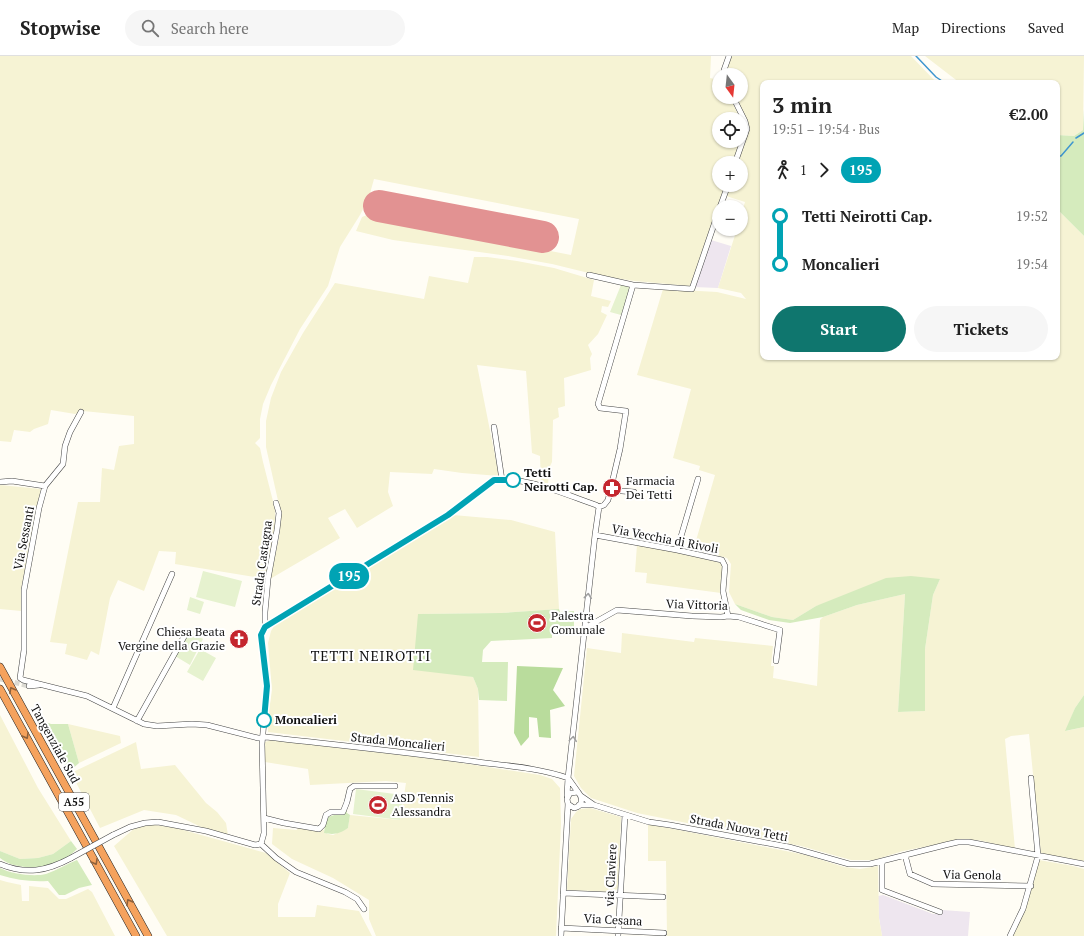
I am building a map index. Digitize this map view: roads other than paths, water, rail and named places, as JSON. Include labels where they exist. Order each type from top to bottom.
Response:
[{"type":"highway","name":"Tangenziale Sud","points":[[0,667],[148,936]]},
{"type":"highway","name":"Tangenziale Sud","points":[[0,690],[136,936]]},
{"type":"street","points":[[725,68],[729,56]]},
{"type":"street","points":[[736,104],[745,121],[746,129],[737,156]]},
{"type":"street","points":[[589,275],[634,285],[692,289],[712,230]]},
{"type":"street","points":[[599,507],[604,505],[608,500],[620,449],[626,411],[600,408],[598,404],[634,285]]},
{"type":"street","name":"Via Sessanti","points":[[20,678],[24,650],[24,590],[39,508],[45,486],[63,464],[65,446],[70,432],[81,412]]},
{"type":"street","points":[[494,427],[502,480]]},
{"type":"street","points":[[677,550],[698,479]]},
{"type":"street","points":[[265,627],[448,515],[494,480],[524,481],[599,507]]},
{"type":"street","points":[[0,482],[45,486]]},
{"type":"street","points":[[610,490],[634,492]]},
{"type":"street","name":"Strada Castagna","points":[[261,844],[264,833],[264,818],[261,761],[267,686],[261,635],[265,627],[268,579],[278,530],[279,513],[276,503]]},
{"type":"street","points":[[561,936],[568,804],[566,799],[567,787],[599,507]]},
{"type":"street","name":"Via Vecchia di Rivoli","points":[[595,535],[722,560],[725,566],[723,591],[728,616]]},
{"type":"street","points":[[113,708],[172,574]]},
{"type":"street","name":"Via Vittoria","points":[[585,628],[617,610],[692,616],[739,617],[780,630],[776,661]]},
{"type":"street","points":[[137,721],[185,635]]},
{"type":"street","name":"Strada Moncalieri","points":[[20,678],[26,681],[87,696],[137,721],[157,726],[200,724],[258,738],[436,756],[525,767],[546,771],[568,778]]},
{"type":"street","points":[[29,686],[46,685]]},
{"type":"street","points":[[555,775],[567,787]]},
{"type":"street","name":"Strada Nuova Tetti","points":[[568,778],[580,794],[594,805],[625,815],[649,822],[789,847],[849,864],[870,864],[882,862],[958,842],[970,842],[1084,864]]},
{"type":"street","points":[[1010,936],[1023,909],[1038,856],[1031,778]]},
{"type":"street","points":[[264,818],[319,829],[324,825],[326,815],[331,812],[343,812],[350,789],[354,786],[395,786]]},
{"type":"street","points":[[567,796],[572,792],[580,794],[581,801],[567,819]]},
{"type":"street","points":[[568,804],[572,808],[578,806]]},
{"type":"street","name":"Strada Nuova Tetti","points":[[578,806],[594,805]]},
{"type":"street","name":"via Claviere","points":[[618,933],[625,815]]},
{"type":"street","points":[[0,864],[10,868],[27,870],[40,870],[56,866],[130,827],[145,823],[158,822],[206,831],[255,845],[261,844],[276,858],[296,872],[345,892],[356,899],[364,909]]},
{"type":"street","name":"Via Genola","points":[[905,856],[910,874],[933,884],[1030,886]]},
{"type":"street","points":[[882,862],[882,890],[940,912]]},
{"type":"street","points":[[563,893],[663,897]]},
{"type":"street","name":"Via Cesana","points":[[561,928],[618,933],[664,933]]},
{"type":"waterway","points":[[916,56],[940,80]]},
{"type":"waterway","points":[[1076,138],[1084,133]]},
{"type":"waterway","points":[[1060,156],[1073,142]]},
{"type":"tunnel","points":[[0,679],[29,686]]},
{"type":"place","name":"Tetti Neirotti Cap.","points":[[513,480]]},
{"type":"place","name":"Farmacia Dei Tetti","points":[[612,488]]},
{"type":"place","name":"Palestra Comunale","points":[[537,623]]},
{"type":"place","name":"Chiesa Beata Vergine della Grazie","points":[[239,639]]},
{"type":"place","name":"Moncalieri","points":[[264,720]]},
{"type":"place","name":"ASD Tennis Alessandra","points":[[378,805]]},
{"type":"district","name":"TETTI NEIROTTI","points":[[371,656]]}]
